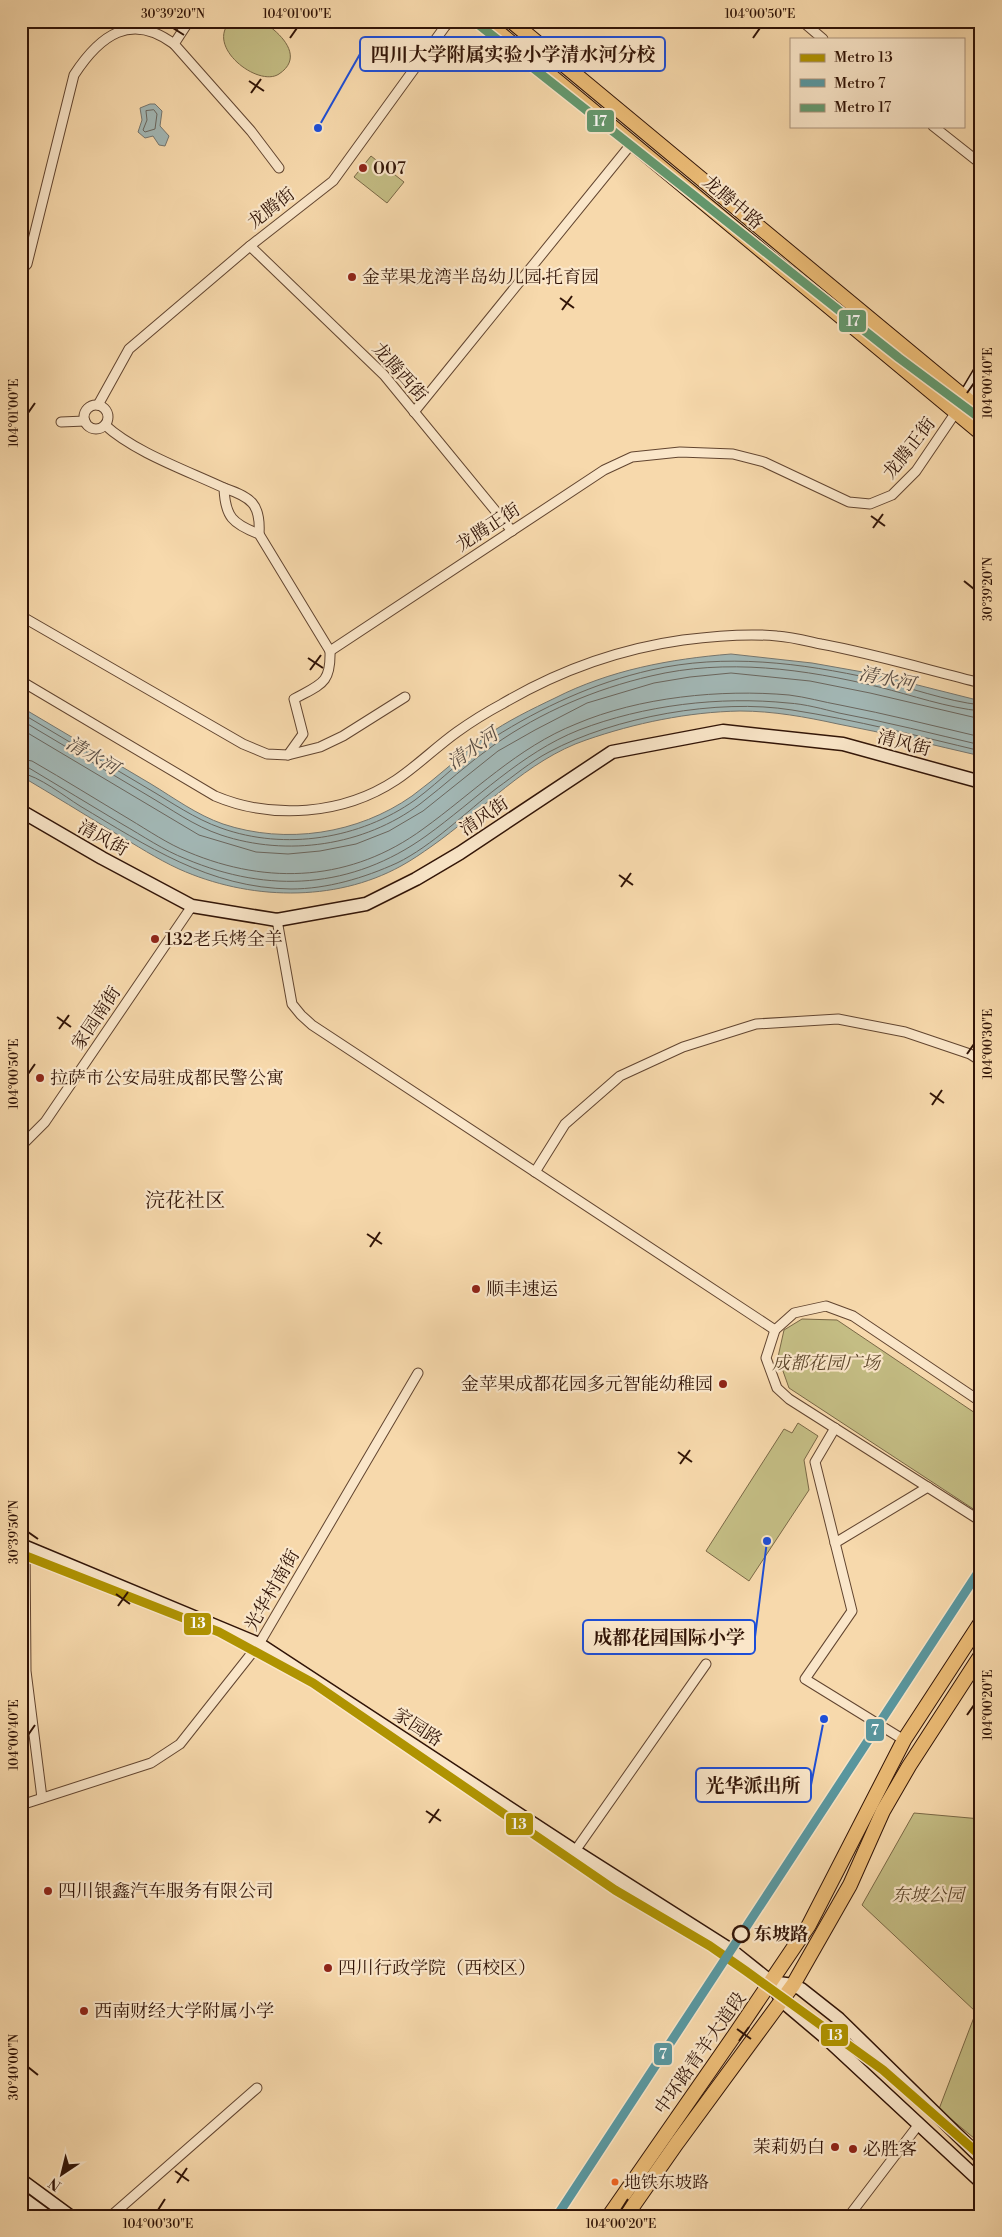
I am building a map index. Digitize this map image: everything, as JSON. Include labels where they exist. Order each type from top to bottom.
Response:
[{"type":"main road","name":"龙腾中路","points":[[485,21],[981,433]]},
{"type":"main road","name":"龙腾中路","points":[[511,21],[973,404]]},
{"type":"main road","name":"中环路青羊大道段","points":[[609,2216],[809,1925],[904,1740],[981,1622]]},
{"type":"main road","name":"中环路青羊大道段","points":[[626,2216],[793,1985],[850,1885],[884,1810],[909,1766],[981,1655]]},
{"type":"street","points":[[174,44],[189,21]]},
{"type":"street","points":[[802,21],[822,38]]},
{"type":"street","name":"龙腾街","points":[[98,404],[129,350],[250,246],[333,181],[449,22]]},
{"type":"street","points":[[21,270],[27,264],[74,75],[98,44],[110,35],[134,28],[146,29],[160,34],[174,44],[251,131],[280,168]]},
{"type":"street","points":[[936,128],[981,164]]},
{"type":"street","points":[[414,412],[632,143]]},
{"type":"street","name":"龙腾西街","points":[[250,246],[384,375],[512,531]]},
{"type":"street","points":[[973,404],[981,370]]},
{"type":"street","points":[[959,415],[973,404],[981,391]]},
{"type":"street","points":[[85,421],[87,409],[98,404],[105,408],[108,415],[105,426]]},
{"type":"street","name":"龙腾正街","points":[[330,651],[604,470],[632,457],[680,452],[733,454],[764,462],[849,502],[870,504],[892,495],[916,471],[959,415]]},
{"type":"street","points":[[61,422],[85,421],[94,429],[105,426]]},
{"type":"street","points":[[105,426],[114,434],[133,445],[224,488],[241,493],[253,502],[260,517],[259,534],[330,651],[329,674],[324,681],[294,699],[303,734],[308,742],[320,747]]},
{"type":"street","points":[[224,488],[225,502],[231,520],[243,528],[259,534]]},
{"type":"street","points":[[21,616],[243,744],[267,754],[288,755],[320,747],[343,736],[405,697]]},
{"type":"street","points":[[21,681],[215,796],[249,808],[285,812],[320,808],[372,794],[396,780],[456,732],[530,688],[578,666],[682,640],[732,635],[778,636],[864,652],[981,683]]},
{"type":"street","name":"清风街","points":[[21,811],[102,858],[192,906],[277,920],[366,904],[416,879],[460,853],[612,752],[723,731],[843,744],[981,782]]},
{"type":"street","points":[[288,755],[303,734]]},
{"type":"street","name":"家园南街","points":[[21,1146],[44,1122],[192,906]]},
{"type":"street","points":[[277,920],[292,1004],[301,1016],[775,1330]]},
{"type":"street","points":[[535,1172],[564,1124],[620,1076],[683,1047],[756,1024],[838,1019],[905,1032],[970,1054],[981,1061]]},
{"type":"street","points":[[981,1402],[853,1316],[826,1306],[794,1313],[775,1330],[766,1358],[777,1388],[789,1398],[981,1521]]},
{"type":"street","name":"光华村南街","points":[[21,1805],[152,1763],[180,1744],[260,1644],[418,1372]]},
{"type":"street","points":[[835,1428],[815,1462],[852,1611],[805,1679],[904,1740]]},
{"type":"street","points":[[835,1543],[928,1487]]},
{"type":"street","points":[[23,1546],[26,1671],[42,1798]]},
{"type":"street","name":"家园路","points":[[23,1546],[260,1644],[575,1851],[731,1950],[771,1982]]},
{"type":"street","points":[[575,1851],[706,1664]]},
{"type":"street","points":[[771,1982],[793,1985],[801,1989],[839,2019],[981,2158]]},
{"type":"street","points":[[771,1982],[782,2001],[981,2182]]},
{"type":"street","points":[[111,2216],[257,2088]]},
{"type":"street","points":[[849,2216],[919,2124]]},
{"type":"street","points":[[21,2180],[70,2216]]},
{"type":"street","points":[[21,2197],[47,2216]]},
{"type":"green space","points":[[231,21],[261,21],[274,30],[284,40],[290,51],[289,63],[285,69],[279,74],[270,77],[247,70],[237,62],[224,42],[224,31]]},
{"type":"green space","points":[[371,156],[404,182],[387,203],[354,177]]},
{"type":"green space","name":"成都花园广场","points":[[802,1319],[837,1320],[981,1417],[981,1514],[789,1388],[778,1357],[784,1330]]},
{"type":"green space","points":[[798,1423],[818,1436],[804,1460],[809,1490],[749,1581],[706,1551],[784,1429],[792,1433]]},
{"type":"green space","name":"东坡公园","points":[[914,1813],[981,1819],[981,2144],[939,2109],[976,2012],[862,1905]]},
{"type":"water","points":[[155,104],[162,111],[160,126],[169,136],[165,146],[159,145],[153,136],[145,138],[138,132],[142,120],[140,108]]},
{"type":"water","name":"清水河","points":[[731,654],[812,663],[874,674],[981,701],[981,756],[874,731],[777,713],[740,711],[681,716],[623,728],[564,749],[525,773],[451,832],[413,859],[375,878],[348,886],[320,891],[291,893],[233,887],[179,869],[147,852],[21,776],[21,707],[186,806],[213,820],[247,830],[272,834],[321,832],[345,827],[391,809],[422,789],[494,731],[511,720],[576,688],[641,667]]},
{"type":"metro line","name":"17","points":[[474,21],[899,358],[981,419]]},
{"type":"metro line","name":"13","points":[[21,1554],[219,1632],[313,1683],[615,1890],[710,1946],[746,1971],[883,2070],[981,2156]]},
{"type":"metro line","name":"7","points":[[557,2216],[981,1568]]},
{"type":"place","name":"四川大学附属实验小学清水河分校","points":[[318,128]]},
{"type":"place","name":"007","points":[[363,168]]},
{"type":"place","name":"金苹果龙湾半岛幼儿园·托育园","points":[[352,277]]},
{"type":"place","name":"132老兵烤全羊","points":[[155,939]]},
{"type":"place","name":"拉萨市公安局驻成都民警公寓","points":[[40,1078]]},
{"type":"place","name":"顺丰速运","points":[[476,1289]]},
{"type":"place","name":"金苹果成都花园多元智能幼稚园","points":[[723,1384]]},
{"type":"place","name":"成都花园国际小学","points":[[767,1541]]},
{"type":"place","name":"光华派出所","points":[[824,1719]]},
{"type":"place","name":"四川银鑫汽车服务有限公司","points":[[48,1891]]},
{"type":"place","name":"东坡路","points":[[741,1934]]},
{"type":"place","name":"四川行政学院（西校区）","points":[[328,1968]]},
{"type":"place","name":"西南财经大学附属小学","points":[[84,2011]]},
{"type":"place","name":"茉莉奶白","points":[[835,2147]]},
{"type":"place","name":"必胜客","points":[[853,2149]]},
{"type":"place","name":"地铁东坡路","points":[[615,2182]]},
{"type":"district","name":"浣花社区","points":[[185,1200]]}]
